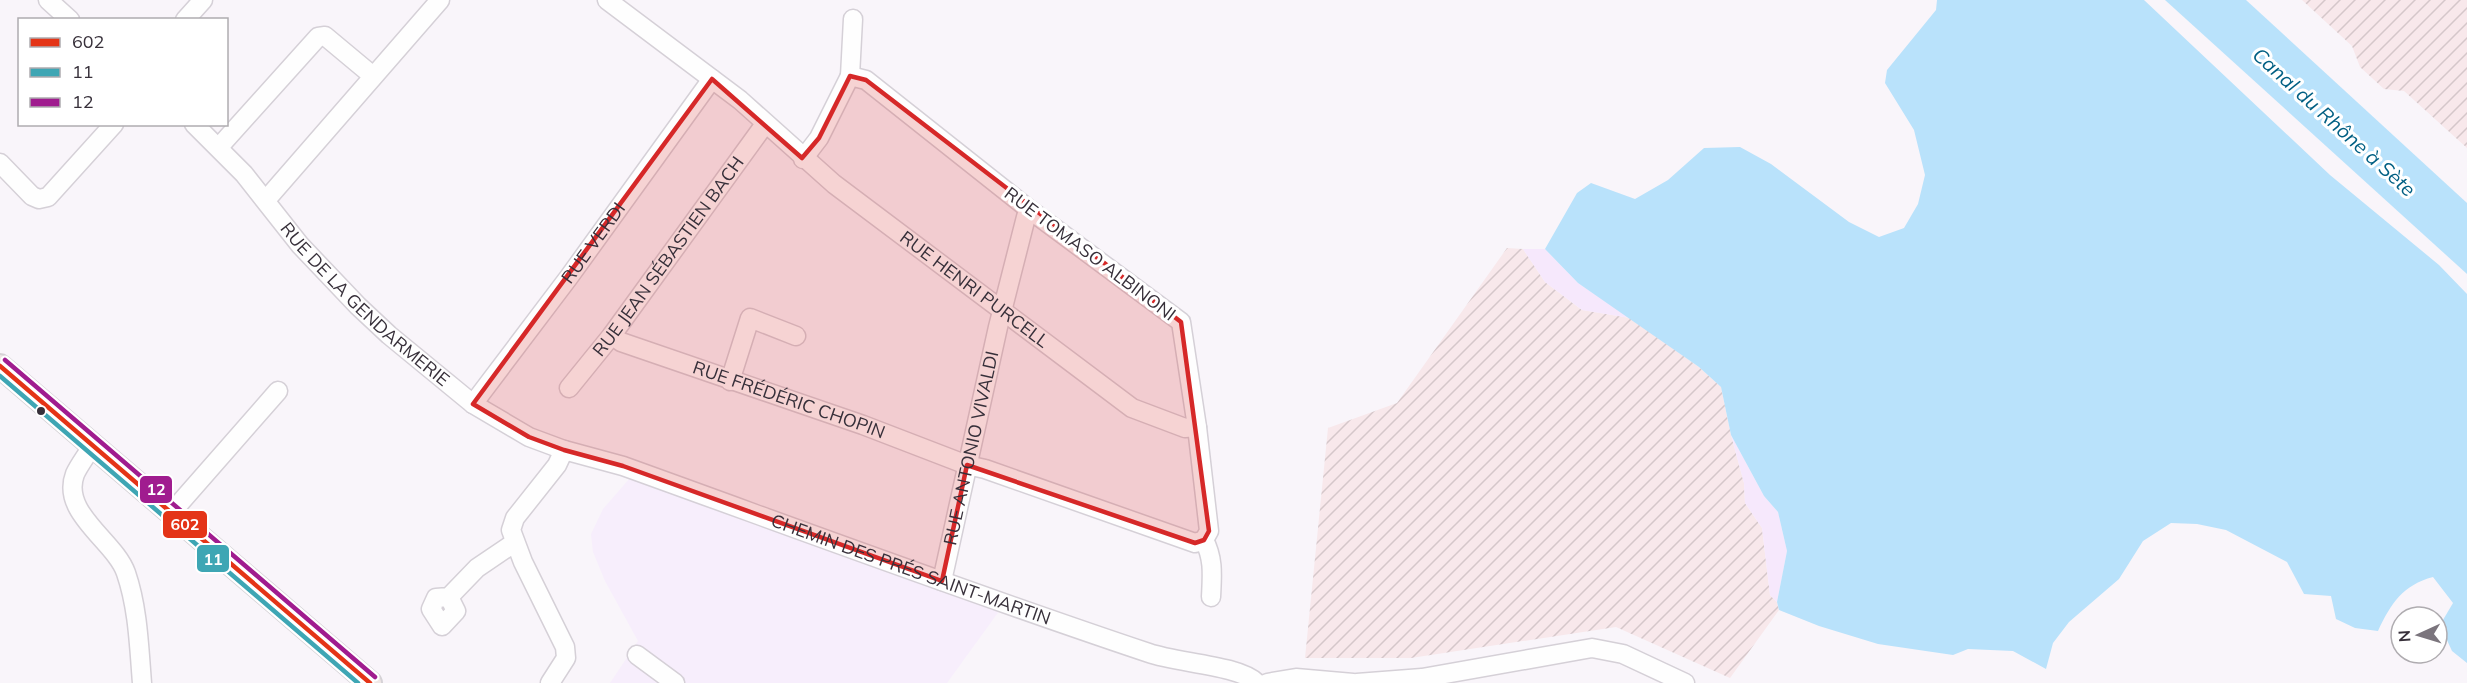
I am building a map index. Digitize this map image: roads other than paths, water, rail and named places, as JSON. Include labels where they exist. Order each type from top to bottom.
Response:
[{"type":"main road","points":[[0,366],[370,683]]},
{"type":"street","points":[[48,0],[68,18]]},
{"type":"street","points":[[187,18],[202,0]]},
{"type":"street","points":[[266,200],[440,0]]},
{"type":"street","name":"RUE HENRI PURCELL","points":[[607,0],[740,100],[803,159],[991,300],[1002,312],[1132,408],[1185,428],[1197,427]]},
{"type":"street","points":[[803,159],[819,138],[850,76],[853,19]]},
{"type":"street","points":[[219,147],[318,37],[325,36],[373,76]]},
{"type":"street","name":"RUE TOMASO ALBINONI","points":[[850,76],[866,80],[1030,210],[1181,322],[1197,427],[1209,531],[1204,540],[1210,552],[1213,567],[1211,597]]},
{"type":"street","name":"RUE VERDI","points":[[473,404],[569,277],[712,79]]},
{"type":"street","name":"RUE JEAN SÉBASTIEN BACH","points":[[569,388],[612,335],[765,124]]},
{"type":"street","points":[[0,163],[32,196],[39,200],[48,197],[112,126]]},
{"type":"street","name":"RUE DE LA GENDARMERIE","points":[[196,126],[219,147],[266,200],[300,246],[389,335],[473,404],[529,436],[564,450]]},
{"type":"street","name":"RUE ANTONIO VIVALDI","points":[[942,581],[1002,312],[1026,217],[1030,210]]},
{"type":"street","points":[[730,381],[750,318],[796,336]]},
{"type":"street","name":"RUE FRÉDÉRIC CHOPIN","points":[[612,335],[621,342],[863,425],[967,465]]},
{"type":"street","points":[[172,512],[278,391]]},
{"type":"street","points":[[92,446],[75,474],[72,491],[75,504],[126,571],[137,621],[142,683]]},
{"type":"street","points":[[550,683],[566,658],[566,647],[514,543],[511,530],[515,518],[557,465],[564,450]]},
{"type":"street","name":"CHEMIN DES PRÉS SAINT-MARTIN","points":[[564,450],[623,466],[1167,660],[1239,672],[1250,676],[1257,683]]},
{"type":"street","points":[[967,465],[985,469],[1195,543],[1204,540]]},
{"type":"street","points":[[449,597],[477,568],[514,543]]},
{"type":"street","points":[[1267,683],[1296,678],[1355,683],[1422,678],[1592,648],[1633,658],[1685,683]]},
{"type":"street","points":[[637,655],[675,683]]},
{"type":"water","points":[[1937,0],[2144,0],[2330,175],[2439,265],[2467,294],[2467,663],[2452,651],[2449,644],[2449,610],[2453,603],[2433,577],[2406,590],[2392,605],[2389,605],[2389,610],[2378,631],[2355,628],[2336,619],[2331,596],[2304,594],[2287,562],[2226,530],[2197,524],[2171,523],[2143,541],[2119,579],[2069,622],[2053,643],[2046,669],[2013,651],[1968,649],[1953,655],[1878,644],[1819,626],[1779,610],[1777,602],[1787,551],[1778,512],[1764,496],[1731,435],[1721,387],[1699,367],[1578,283],[1545,249],[1577,193],[1591,183],[1635,199],[1668,180],[1704,148],[1740,147],[1771,164],[1849,222],[1879,237],[1904,228],[1918,204],[1925,175],[1914,130],[1885,83],[1887,70],[1936,10]]},
{"type":"water","name":"Canal du Rhône à Sète","points":[[2165,0],[2246,0],[2467,203],[2467,274]]}]
